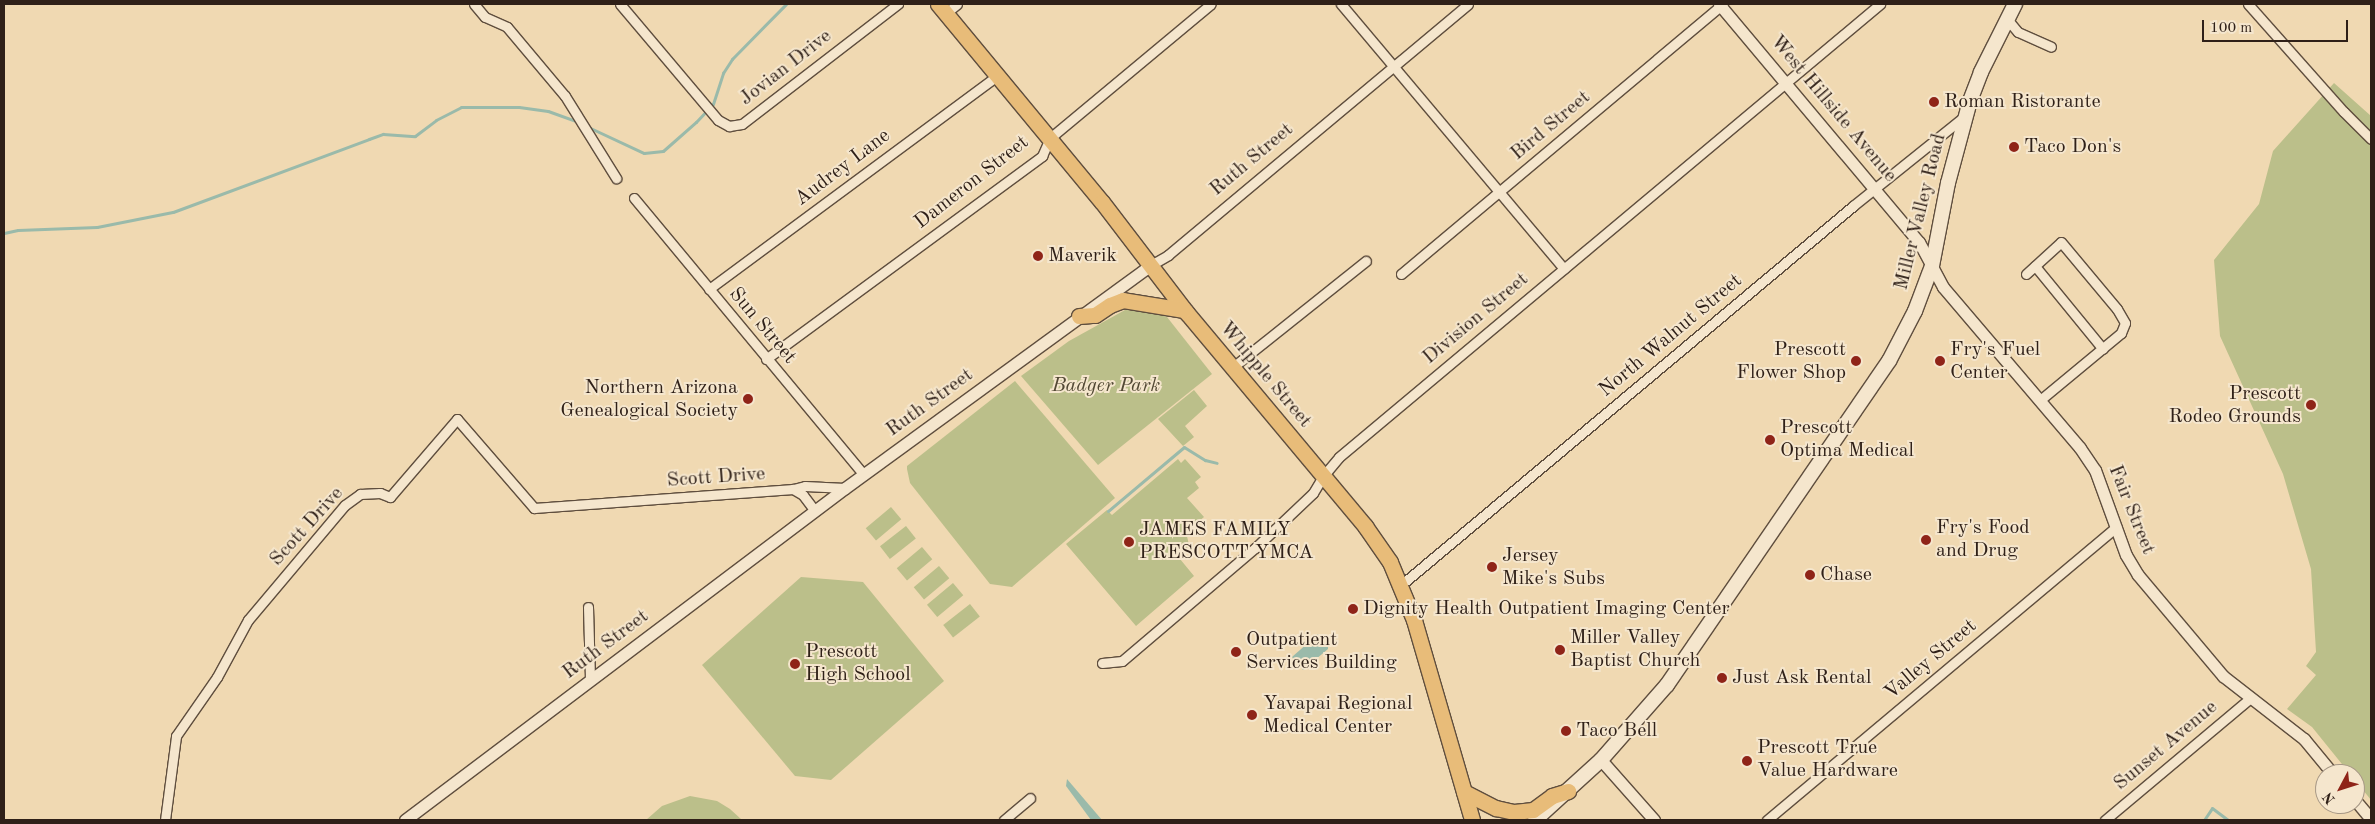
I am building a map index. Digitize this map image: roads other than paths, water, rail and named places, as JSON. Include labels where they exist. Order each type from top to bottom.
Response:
[{"type":"main road","name":"Miller Valley Road","points":[[1535,820],[1601,760],[1667,685],[1889,361],[1915,311],[1932,266],[1948,183],[1965,116],[1981,72],[2015,4]]},
{"type":"main road","name":"Whipple Street","points":[[947,7],[998,75],[1151,265],[1184,310],[1324,475],[1365,526],[1390,562],[1414,620],[1472,820]]},
{"type":"main road","points":[[1079,316],[1095,316],[1110,305],[1123,300],[1184,310]]},
{"type":"main road","points":[[1464,792],[1496,808],[1514,812],[1533,810],[1552,796],[1568,792]]},
{"type":"street","points":[[474,4],[485,17],[507,27],[565,96],[616,178]]},
{"type":"street","name":"Jovian Drive","points":[[620,4],[718,120],[729,126],[742,124],[898,4]]},
{"type":"street","name":"Dameron Street","points":[[766,359],[1042,156],[1050,138],[1212,4]]},
{"type":"street","points":[[1342,4],[1564,269]]},
{"type":"street","name":"Ruth Street","points":[[405,820],[845,488],[1079,316],[1168,255],[1468,4]]},
{"type":"street","name":"West Hillside Avenue","points":[[1721,4],[1919,242],[1932,266]]},
{"type":"street","name":"Bird Street","points":[[1401,274],[1721,4]]},
{"type":"street","name":"Division Street","points":[[1102,663],[1122,661],[1256,548],[1313,494],[1324,475],[1340,457],[1785,81],[1880,4]]},
{"type":"street","points":[[2248,4],[2344,112],[2371,139]]},
{"type":"street","points":[[2007,19],[2018,32],[2052,47]]},
{"type":"street","name":"Audrey Lane","points":[[709,289],[998,75]]},
{"type":"street","name":"North Walnut Street","points":[[1401,585],[1874,189],[1965,116]]},
{"type":"street","name":"Sun Street","points":[[634,198],[864,475]]},
{"type":"street","points":[[2026,274],[2061,242],[2117,309],[2125,323],[2121,334],[2040,400]]},
{"type":"street","points":[[1233,368],[1366,261]]},
{"type":"street","name":"Fair Street","points":[[1932,266],[1943,287],[2040,400],[2095,470],[2126,555],[2138,575],[2223,676],[2304,740],[2324,764]]},
{"type":"street","points":[[2035,266],[2104,349]]},
{"type":"street","name":"Scott Drive","points":[[165,820],[176,736],[217,677],[248,620],[345,504],[360,494],[380,493],[390,497],[457,419],[534,508],[792,489],[805,486],[845,488]]},
{"type":"street","name":"Scott Drive","points":[[792,489],[803,495],[815,511]]},
{"type":"street","name":"Valley Street","points":[[1767,820],[2116,527]]},
{"type":"street","points":[[588,607],[590,680]]},
{"type":"street","name":"Sunset Avenue","points":[[2105,820],[2250,698]]},
{"type":"street","points":[[1601,760],[1654,820]]},
{"type":"street","points":[[1004,820],[1030,798]]},
{"type":"waterway","points":[[586,126],[644,153],[663,151],[713,104],[723,73],[732,59],[786,4]]},
{"type":"waterway","points":[[4,233],[18,230],[97,227],[173,212],[383,134],[415,136],[436,120],[461,107],[519,107],[548,111],[578,122]]},
{"type":"waterway","points":[[1108,511],[1184,447],[1205,460],[1217,463]]},
{"type":"waterway","points":[[2204,820],[2212,808],[2228,820]]},
{"type":"place","name":"Roman Ristorante","points":[[1934,102]]},
{"type":"place","name":"Taco Don's","points":[[2014,147]]},
{"type":"place","name":"Maverik","points":[[1038,256]]},
{"type":"place","name":"Prescott Flower Shop","points":[[1856,361]]},
{"type":"place","name":"Fry's Fuel Center","points":[[1940,361]]},
{"type":"place","name":"Northern Arizona Genealogical Society","points":[[748,399]]},
{"type":"place","name":"Prescott Rodeo Grounds","points":[[2311,405]]},
{"type":"place","name":"Prescott Optima Medical","points":[[1770,440]]},
{"type":"place","name":"Fry's Food and Drug","points":[[1926,540]]},
{"type":"place","name":"JAMES FAMILY PRESCOTT YMCA","points":[[1129,542]]},
{"type":"place","name":"Jersey Mike's Subs","points":[[1492,567]]},
{"type":"place","name":"Chase","points":[[1810,575]]},
{"type":"place","name":"Dignity Health Outpatient Imaging Center","points":[[1353,609]]},
{"type":"place","name":"Miller Valley Baptist Church","points":[[1560,650]]},
{"type":"place","name":"Outpatient Services Building","points":[[1236,652]]},
{"type":"place","name":"Prescott High School","points":[[795,664]]},
{"type":"place","name":"Just Ask Rental","points":[[1722,678]]},
{"type":"place","name":"Yavapai Regional Medical Center","points":[[1252,715]]},
{"type":"place","name":"Taco Bell","points":[[1566,731]]},
{"type":"place","name":"Prescott True Value Hardware","points":[[1747,761]]},
{"type":"park label","name":"Badger Park","points":[[1106,386]]}]
